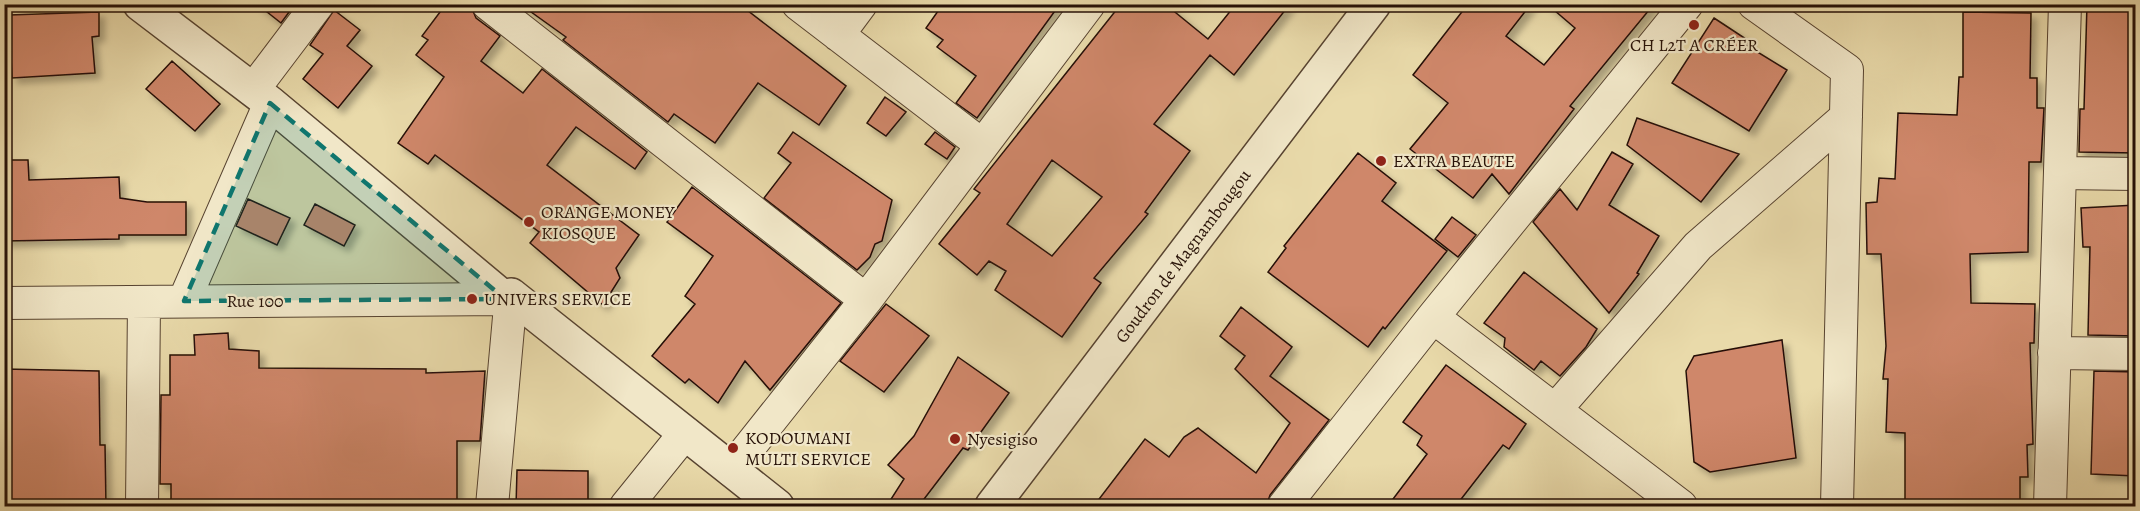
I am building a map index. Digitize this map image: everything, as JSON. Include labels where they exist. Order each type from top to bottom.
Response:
[{"type":"street","points":[[140,4],[261,96],[508,297],[777,507]]},
{"type":"street","points":[[184,301],[261,96],[318,4]]},
{"type":"street","points":[[488,4],[866,300]]},
{"type":"street","points":[[798,4],[982,145]]},
{"type":"street","points":[[838,35],[861,4]]},
{"type":"street","points":[[731,470],[866,300],[1089,4]]},
{"type":"street","name":"Goudron de Magnambougou","points":[[992,507],[1374,4]]},
{"type":"street","points":[[1284,507],[1433,317],[1687,4]]},
{"type":"street","points":[[1754,4],[1847,70],[1837,507]]},
{"type":"street","points":[[2050,507],[2065,4]]},
{"type":"street","points":[[1555,410],[1698,246],[1846,117]]},
{"type":"street","points":[[2060,173],[2136,174]]},
{"type":"street","points":[[492,507],[508,297]]},
{"type":"street","name":"Rue 100","points":[[4,303],[508,297]]},
{"type":"street","points":[[142,507],[144,302]]},
{"type":"street","points":[[1433,317],[1681,507]]},
{"type":"street","points":[[2055,353],[2136,354]]},
{"type":"street","points":[[626,507],[685,433]]},
{"type":"highlighted area","points":[[270,103],[505,299],[184,301]]},
{"type":"building","points":[[257,4],[295,4],[281,23]]},
{"type":"building","points":[[446,4],[470,4],[476,18],[500,36],[481,61],[523,93],[542,69],[647,152],[635,169],[576,127],[547,165],[639,235],[616,268],[620,278],[603,305],[530,243],[539,232],[435,155],[428,164],[398,143],[444,77],[416,55],[428,40],[422,36]]},
{"type":"building","points":[[520,4],[739,4],[846,86],[819,125],[758,83],[715,143],[674,114],[668,122],[563,40],[566,37]]},
{"type":"building","points":[[943,4],[1060,4],[977,118],[956,103],[976,76],[937,47],[943,40],[926,28]]},
{"type":"building","points":[[1121,4],[1165,4],[1208,39],[1236,4],[1290,4],[1234,75],[1210,55],[1154,124],[1190,151],[1145,212],[1148,214],[1094,278],[1101,283],[1062,337],[995,290],[1006,271],[989,261],[977,275],[939,244],[980,193],[974,189]],"holes":[[[1052,160],[1102,197],[1052,256],[1007,224]]]},
{"type":"building","points":[[1468,4],[1531,4],[1506,36],[1544,65],[1575,28],[1547,4],[1654,4],[1570,106],[1574,109],[1509,194],[1492,174],[1473,198],[1410,149],[1448,103],[1413,75]]},
{"type":"building","points":[[2087,4],[2136,5],[2136,153],[2079,152],[2080,109],[2084,109]]},
{"type":"building","points":[[334,10],[360,30],[347,46],[372,66],[338,108],[303,79],[323,54],[310,45]]},
{"type":"building","points":[[99,12],[99,36],[92,37],[95,73],[12,78],[9,15]]},
{"type":"building","points":[[1963,12],[2031,13],[2030,78],[2037,78],[2037,108],[2044,108],[2041,162],[2029,162],[2028,252],[1970,254],[1971,303],[2035,304],[2034,343],[2030,343],[2033,444],[2027,445],[2028,477],[2020,477],[2020,507],[1905,507],[1905,433],[1886,432],[1888,379],[1883,379],[1886,346],[1881,254],[1867,254],[1866,203],[1877,202],[1879,178],[1895,179],[1898,113],[1957,115],[1959,77],[1963,77]]},
{"type":"building","points":[[1714,18],[1749,41],[1746,45],[1787,70],[1749,131],[1672,83]]},
{"type":"building","points":[[172,61],[220,104],[195,131],[146,89]]},
{"type":"building","points":[[885,97],[906,112],[886,136],[867,123]]},
{"type":"building","points":[[1637,118],[1739,154],[1701,202],[1627,145]]},
{"type":"building","points":[[793,132],[892,200],[882,241],[875,244],[870,257],[857,270],[764,198],[791,163],[778,153]]},
{"type":"building","points":[[935,132],[955,147],[947,159],[925,144]]},
{"type":"building","points":[[1612,152],[1633,164],[1609,205],[1659,236],[1637,273],[1639,274],[1609,313],[1533,222],[1560,189],[1577,210]]},
{"type":"building","points":[[1358,153],[1396,183],[1382,201],[1447,251],[1368,347],[1268,272],[1286,248],[1284,246]]},
{"type":"building","points":[[4,160],[28,160],[29,180],[119,177],[120,198],[147,202],[186,202],[186,235],[119,235],[119,239],[4,241]]},
{"type":"building","points":[[692,187],[841,303],[770,390],[745,361],[718,403],[689,379],[685,383],[652,356],[695,304],[685,296],[713,256],[667,222]]},
{"type":"building","points":[[248,199],[290,218],[277,245],[236,226]]},
{"type":"building","points":[[315,204],[355,225],[344,246],[304,225]]},
{"type":"building","points":[[2136,205],[2136,336],[2088,335],[2090,247],[2083,247],[2081,208]]},
{"type":"building","points":[[1452,217],[1476,235],[1458,257],[1435,239]]},
{"type":"building","points":[[1524,272],[1597,329],[1586,347],[1560,376],[1541,361],[1534,370],[1504,347],[1505,338],[1484,323]]},
{"type":"building","points":[[886,304],[929,336],[884,392],[840,361]]},
{"type":"building","points":[[1241,307],[1292,347],[1270,376],[1329,420],[1270,495],[1266,507],[1093,507],[1145,439],[1169,457],[1184,437],[1198,428],[1256,473],[1290,423],[1235,369],[1245,356],[1220,336]]},
{"type":"building","points":[[228,333],[229,349],[259,351],[259,368],[426,369],[426,373],[485,371],[480,441],[457,441],[457,507],[171,507],[171,484],[160,484],[161,395],[170,395],[170,355],[195,355],[194,335]]},
{"type":"building","points":[[1782,340],[1796,458],[1710,472],[1694,462],[1686,371],[1694,356]]},
{"type":"building","points":[[958,357],[1009,393],[968,450],[963,448],[918,507],[886,507],[904,479],[888,465],[914,436]]},
{"type":"building","points":[[1446,365],[1526,424],[1509,449],[1503,445],[1455,507],[1387,507],[1427,454],[1417,445],[1422,436],[1403,422]]},
{"type":"building","points":[[4,369],[99,371],[100,445],[105,445],[106,507],[4,507]]},
{"type":"building","points":[[2094,371],[2136,372],[2136,476],[2091,474]]},
{"type":"building","points":[[517,470],[588,471],[588,507],[516,507]]},
{"type":"place","name":"CH L2T A CRÉER","points":[[1694,25]]},
{"type":"place","name":"EXTRA BEAUTE","points":[[1381,161]]},
{"type":"place","name":"ORANGE MONEY KIOSQUE","points":[[529,222]]},
{"type":"place","name":"UNIVERS SERVICE","points":[[472,299]]},
{"type":"place","name":"Nyesigiso","points":[[955,439]]},
{"type":"place","name":"KODOUMANI MULTI SERVICE","points":[[733,448]]}]
